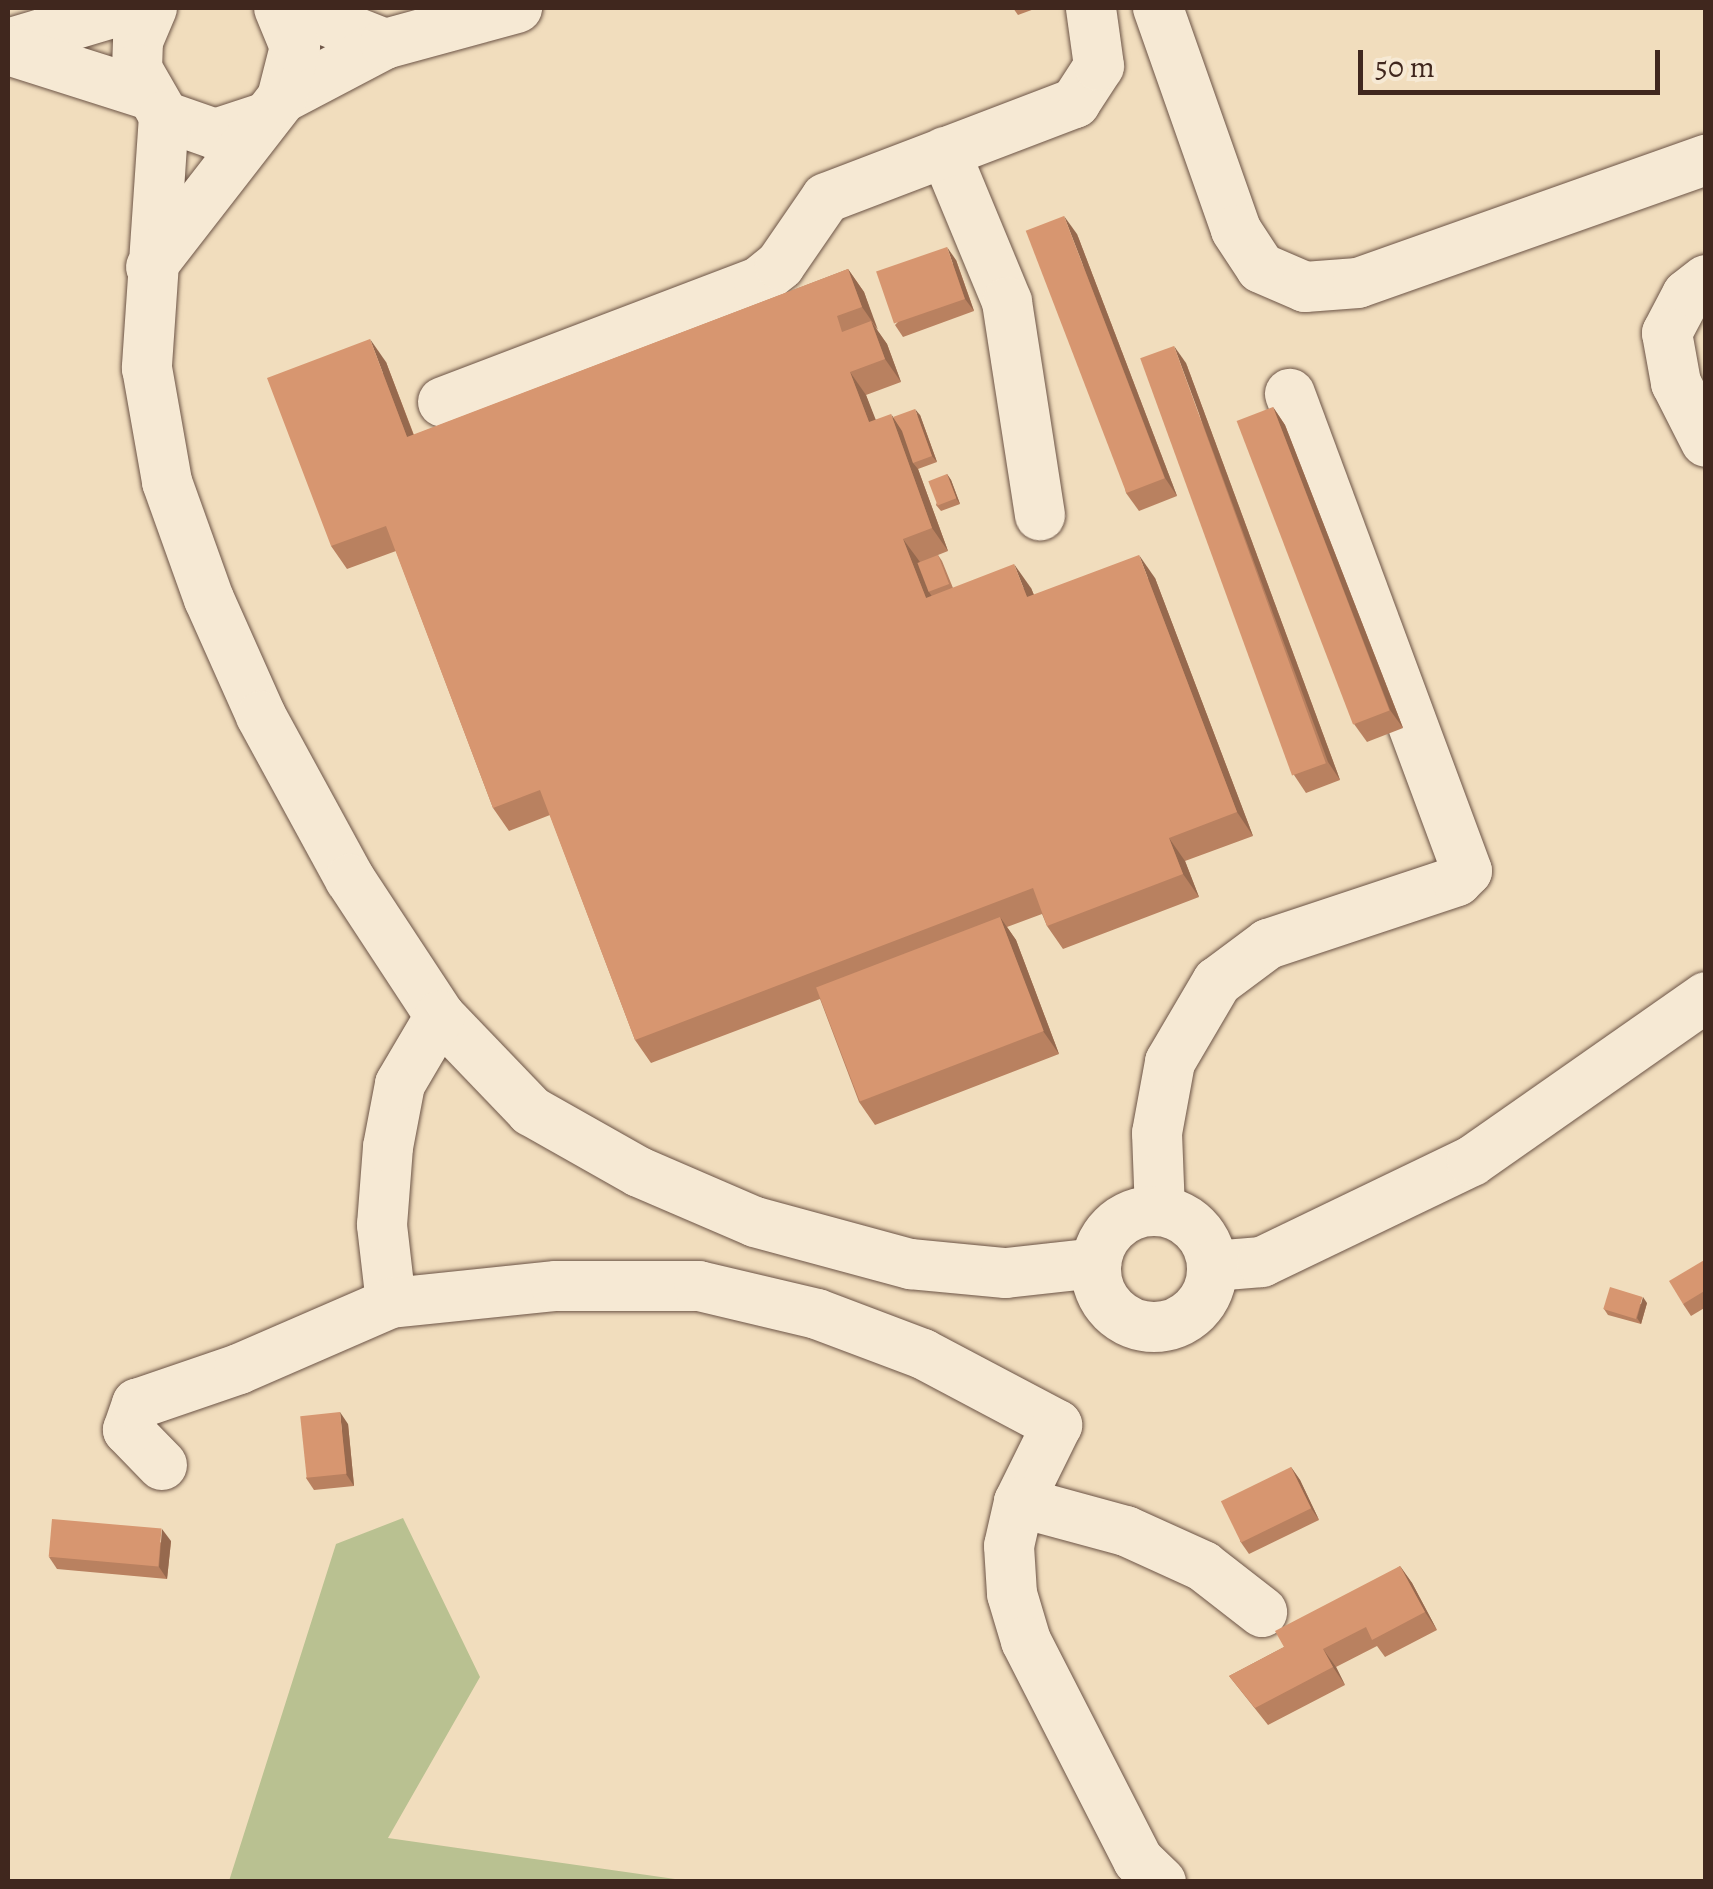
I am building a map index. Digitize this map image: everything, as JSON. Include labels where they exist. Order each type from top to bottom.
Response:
[{"type":"street","points":[[8,47],[129,8]]},
{"type":"street","points":[[152,8],[138,41],[137,69],[156,105],[150,387],[167,482],[209,600],[261,716],[350,879],[440,1016],[531,1111],[640,1172],[755,1222],[910,1264],[1006,1273],[1096,1264]]},
{"type":"street","points":[[151,267],[273,108],[295,48],[278,8]]},
{"type":"street","points":[[294,8],[385,44]]},
{"type":"street","points":[[8,47],[156,105],[214,134],[273,108],[385,44],[517,8]]},
{"type":"street","points":[[442,402],[760,282],[780,265],[826,198],[1084,96],[1099,66],[1092,8]]},
{"type":"street","points":[[1158,8],[1236,230],[1261,268],[1306,287],[1358,283],[1706,160]]},
{"type":"street","points":[[944,152],[1007,302],[1040,516]]},
{"type":"street","points":[[1706,280],[1688,295],[1667,333],[1676,383],[1706,442]]},
{"type":"street","points":[[1160,1211],[1157,1133],[1170,1062],[1217,982],[1268,944],[1457,880],[1466,871],[1290,394]]},
{"type":"street","points":[[1213,1266],[1262,1262],[1472,1160],[1706,997]]},
{"type":"street","points":[[391,1303],[382,1225],[388,1147],[400,1084],[440,1016]]},
{"type":"street","points":[[1160,1211],[1198,1230],[1213,1266],[1202,1302],[1190,1316],[1153,1328],[1118,1315],[1098,1282],[1096,1264],[1112,1228],[1128,1217],[1160,1211]]},
{"type":"street","points":[[162,1465],[128,1430],[136,1404],[240,1368],[391,1303],[556,1286],[699,1286],[817,1314],[923,1354],[1057,1425],[1019,1502],[1009,1546],[1012,1594],[1026,1640],[1138,1860],[1161,1882]]},
{"type":"street","points":[[1019,1502],[1126,1531],[1202,1566],[1262,1612]]},
{"type":"green space","points":[[403,1518],[480,1677],[388,1838],[689,1881],[229,1881],[336,1544]]},
{"type":"building","points":[[1064,216],[1165,478],[1126,493],[1026,231]]},
{"type":"building","points":[[947,247],[965,299],[894,323],[876,271]]},
{"type":"building","points":[[848,269],[862,307],[837,316],[842,332],[871,321],[885,359],[850,372],[869,422],[891,414],[932,528],[903,539],[926,598],[1014,564],[1027,597],[1139,555],[1237,812],[1169,838],[1183,874],[1047,926],[1033,888],[635,1040],[540,790],[493,808],[386,526],[331,546],[267,378],[370,339],[407,437]]},
{"type":"building","points":[[1174,346],[1326,763],[1292,776],[1140,358]]},
{"type":"building","points":[[1273,407],[1389,710],[1353,724],[1237,421]]},
{"type":"building","points":[[915,409],[932,456],[913,463],[893,417]]},
{"type":"building","points":[[947,474],[956,498],[938,505],[928,481]]},
{"type":"building","points":[[938,555],[949,584],[929,592],[917,563]]},
{"type":"building","points":[[1000,917],[1044,1031],[860,1101],[816,988]]},
{"type":"building","points":[[1706,1259],[1706,1290],[1683,1304],[1669,1281]]},
{"type":"building","points":[[1610,1287],[1643,1297],[1636,1319],[1603,1309]]},
{"type":"building","points":[[340,1412],[346,1474],[307,1478],[300,1416]]},
{"type":"building","points":[[1291,1467],[1311,1508],[1241,1543],[1221,1501]]},
{"type":"building","points":[[52,1519],[162,1529],[158,1566],[49,1557]]},
{"type":"building","points":[[1400,1566],[1425,1612],[1372,1640],[1366,1627],[1323,1649],[1333,1667],[1255,1708],[1229,1676],[1284,1647],[1275,1631]]}]
